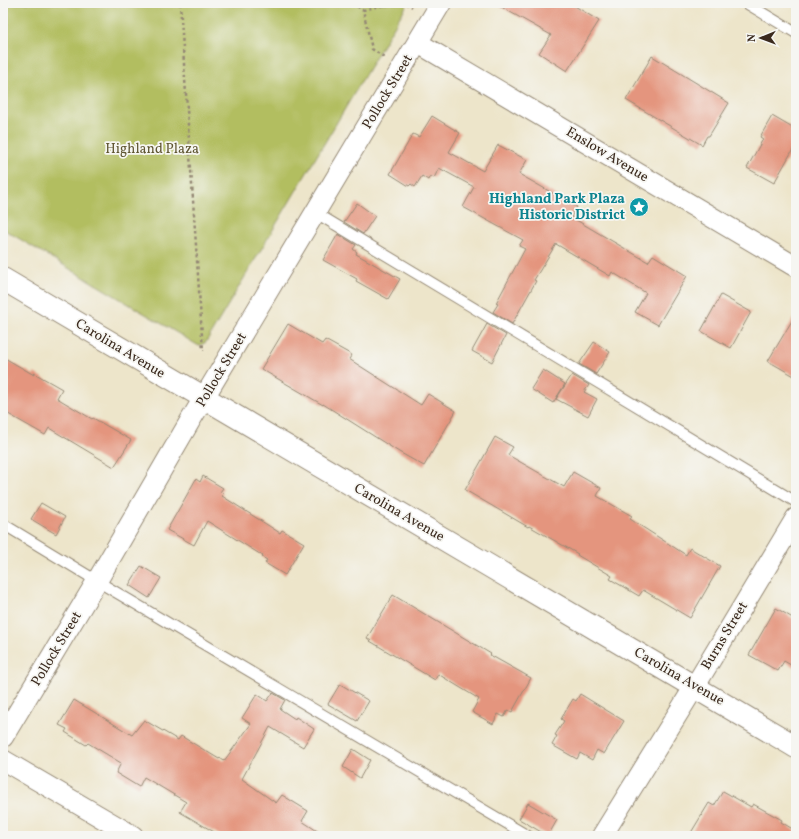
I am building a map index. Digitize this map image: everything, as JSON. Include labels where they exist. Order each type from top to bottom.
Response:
[{"type":"street","name":"Pollock Street","points":[[3,737],[97,581],[186,428],[205,399],[442,3]]},
{"type":"street","name":"Enslow Avenue","points":[[418,43],[796,267]]},
{"type":"street","name":"Carolina Avenue","points":[[3,279],[695,686],[796,747]]},
{"type":"street","name":"Burns Street","points":[[602,836],[695,686],[796,518]]},
{"type":"street","points":[[3,760],[133,836]]},
{"type":"lane","points":[[746,3],[796,33]]},
{"type":"lane","points":[[316,213],[796,502]]},
{"type":"lane","points":[[3,524],[528,836]]},
{"type":"path","points":[[180,3],[203,351]]},
{"type":"path","points":[[352,3],[363,10],[372,49],[380,54]]},
{"type":"path","points":[[363,10],[392,3]]},
{"type":"green space","name":"Highland Plaza","points":[[3,3],[408,3],[206,342],[199,346],[3,229]]},
{"type":"building","points":[[494,3],[570,3],[599,21],[567,71],[539,53],[551,35]]},
{"type":"building","points":[[652,56],[729,103],[702,145],[626,100]]},
{"type":"building","points":[[432,116],[460,133],[449,152],[483,171],[498,145],[527,160],[519,174],[577,207],[571,217],[648,262],[653,255],[687,276],[658,325],[635,312],[646,293],[612,272],[610,276],[556,244],[534,280],[536,281],[512,324],[493,312],[498,304],[496,303],[525,249],[519,246],[523,240],[463,207],[474,187],[439,168],[434,178],[430,176],[428,180],[422,176],[415,187],[411,184],[409,186],[390,174],[413,134],[419,137]]},
{"type":"building","points":[[772,116],[796,130],[796,144],[774,183],[747,168],[763,139],[760,137]]},
{"type":"building","points":[[357,203],[375,216],[363,234],[344,222]]},
{"type":"building","points":[[338,234],[356,245],[353,249],[357,252],[356,254],[400,279],[388,299],[356,281],[357,279],[323,260]]},
{"type":"building","points":[[721,295],[751,312],[731,348],[701,331]]},
{"type":"building","points":[[796,314],[796,377],[768,361]]},
{"type":"building","points":[[288,324],[322,344],[325,340],[352,355],[349,359],[421,405],[428,394],[456,411],[424,466],[323,404],[261,369]]},
{"type":"building","points":[[487,324],[506,335],[492,362],[472,351]]},
{"type":"building","points":[[594,342],[610,352],[596,374],[579,364]]},
{"type":"building","points":[[3,357],[62,389],[57,398],[131,440],[114,467],[49,428],[45,435],[3,411]]},
{"type":"building","points":[[543,370],[565,384],[553,403],[531,389]]},
{"type":"building","points":[[572,375],[589,385],[584,392],[597,399],[588,416],[556,399]]},
{"type":"building","points":[[495,437],[513,447],[508,455],[564,487],[573,472],[601,488],[597,496],[632,516],[630,519],[686,555],[690,548],[720,566],[690,618],[643,590],[639,596],[610,579],[612,576],[577,555],[578,554],[465,490]]},
{"type":"building","points":[[203,476],[223,488],[220,492],[223,493],[222,496],[280,533],[282,530],[304,543],[285,575],[265,563],[267,560],[262,557],[263,556],[207,521],[194,545],[167,530],[196,479],[200,482]]},
{"type":"building","points":[[41,503],[65,517],[56,534],[31,519]]},
{"type":"building","points":[[141,566],[161,578],[149,598],[129,585]]},
{"type":"building","points":[[393,595],[491,654],[490,655],[531,678],[512,712],[508,710],[504,717],[498,714],[493,724],[472,712],[479,699],[438,674],[435,680],[370,641],[367,638]]},
{"type":"building","points":[[776,608],[796,620],[796,668],[784,661],[778,671],[749,655]]},
{"type":"building","points":[[340,684],[369,701],[357,721],[328,704]]},
{"type":"building","points":[[273,693],[285,700],[280,709],[295,719],[296,717],[314,729],[303,747],[270,727],[242,779],[276,803],[282,795],[308,811],[302,821],[325,836],[221,836],[180,812],[186,802],[144,777],[139,787],[116,773],[121,763],[88,743],[86,745],[65,732],[67,729],[59,725],[74,700],[132,735],[144,720],[178,740],[181,736],[224,761],[251,724],[242,718],[257,694],[267,701]]},
{"type":"building","points":[[580,694],[624,721],[604,754],[597,750],[592,760],[580,753],[577,759],[552,745],[557,736],[555,735],[564,721],[561,719],[573,699],[576,701]]},
{"type":"building","points":[[353,749],[370,760],[360,778],[343,767]]},
{"type":"building","points":[[723,791],[751,807],[753,804],[782,820],[781,822],[796,831],[796,836],[689,836],[709,803],[714,806]]},
{"type":"building","points":[[528,803],[557,820],[548,836],[519,819]]},
{"type":"place","name":"Highland Park Plaza Historic District","points":[[639,207]]}]
